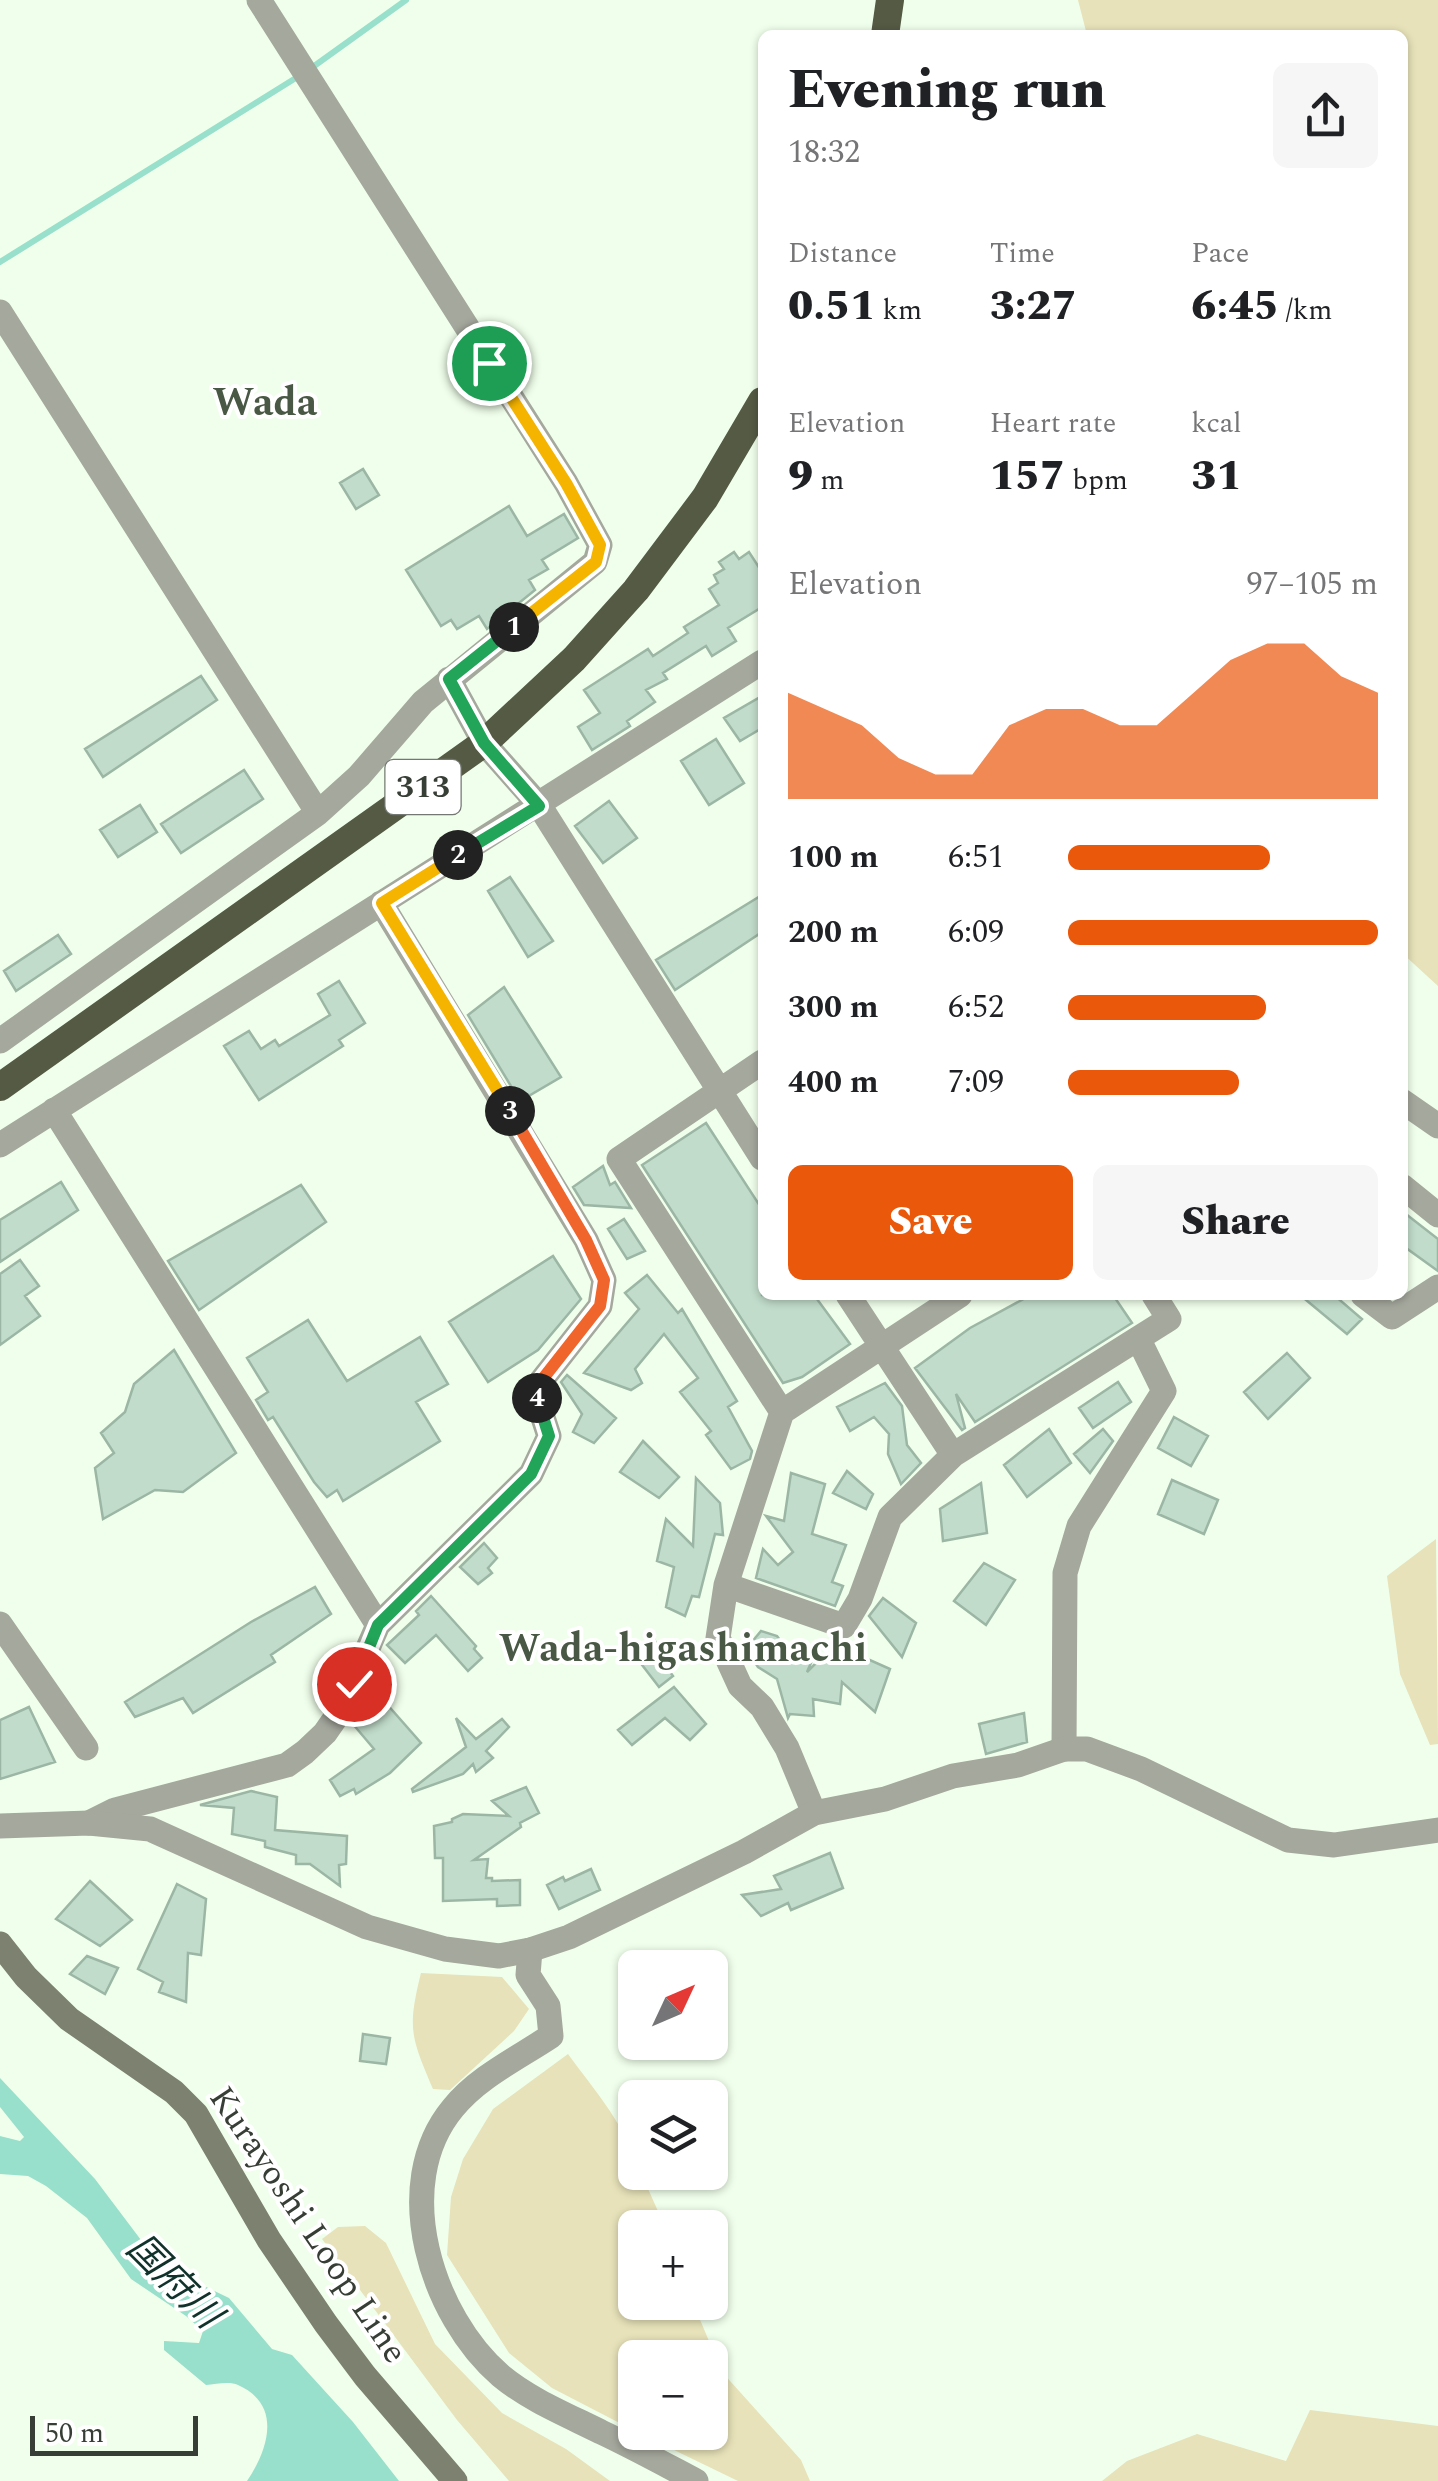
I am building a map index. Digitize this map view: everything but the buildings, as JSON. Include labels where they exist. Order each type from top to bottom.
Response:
[{"type":"highway","points":[[886,30],[890,0]]},
{"type":"highway","name":"313","points":[[0,1088],[484,743],[574,659],[636,590],[705,498],[758,408]]},
{"type":"main road","name":"Kurayoshi Loop Line","points":[[0,1944],[69,2019],[174,2092],[196,2114],[269,2240],[326,2324],[455,2481]]},
{"type":"street","points":[[1,1038],[318,814],[358,776],[423,702],[596,562],[600,545],[566,483],[259,0]]},
{"type":"street","points":[[0,312],[318,814]]},
{"type":"street","points":[[0,1145],[758,665]]},
{"type":"street","points":[[449,679],[484,743],[539,806],[758,1151]]},
{"type":"street","points":[[90,1823],[115,1810],[287,1765],[325,1733],[341,1710],[378,1625],[531,1474],[549,1436],[534,1390],[600,1306],[604,1280],[586,1240],[382,903]]},
{"type":"street","points":[[758,1065],[619,1158],[782,1412]]},
{"type":"street","points":[[1408,1105],[1438,1126]]},
{"type":"street","points":[[54,1110],[378,1625]]},
{"type":"street","points":[[1408,1191],[1438,1216]]},
{"type":"street","points":[[1370,1300],[1392,1317],[1438,1287]]},
{"type":"street","points":[[851,1300],[953,1455]]},
{"type":"street","points":[[814,1813],[788,1748],[762,1707],[740,1686],[718,1638],[726,1585],[782,1412],[952,1300]]},
{"type":"street","points":[[726,1585],[844,1626],[860,1599],[890,1517],[953,1455],[1169,1319],[1157,1300]]},
{"type":"street","points":[[1064,1749],[1065,1573],[1080,1526],[1164,1391],[1139,1340]]},
{"type":"street","points":[[0,1624],[86,1748]]},
{"type":"street","points":[[0,1826],[90,1823],[150,1829],[367,1927],[446,1949],[499,1956],[568,1937],[744,1852],[814,1813],[885,1799],[953,1776],[1018,1765],[1064,1749],[1087,1749],[1141,1769],[1288,1840],[1334,1845],[1438,1830]]},
{"type":"street","points":[[530,1950],[528,1975],[548,2006],[551,2036],[478,2084],[453,2107],[438,2130],[424,2170],[421,2204],[429,2261],[442,2298],[462,2330],[500,2375],[540,2402],[696,2481]]},
{"type":"shaded area","points":[[1078,0],[1438,0],[1438,986],[1408,958],[1408,30],[1086,30]]},
{"type":"shaded area","points":[[1436,1539],[1438,1744],[1430,1745],[1400,1674],[1387,1576]]},
{"type":"shaded area","points":[[421,1973],[502,1977],[529,2009],[514,2031],[450,2090],[433,2089],[416,2044],[413,2021]]},
{"type":"shaded area","points":[[568,2054],[618,2124],[618,2190],[649,2190],[657,2210],[618,2210],[618,2320],[700,2320],[709,2340],[618,2340],[618,2422],[552,2388],[509,2353],[447,2255],[451,2197],[463,2159],[493,2109]]},
{"type":"shaded area","points":[[365,2226],[386,2243],[435,2344],[502,2413],[566,2449],[610,2481],[509,2481],[457,2420],[322,2239],[338,2227]]},
{"type":"shaded area","points":[[728,2379],[801,2460],[810,2481],[738,2481],[674,2450],[728,2450]]},
{"type":"shaded area","points":[[1310,2410],[1438,2426],[1438,2481],[1102,2481],[1127,2461],[1197,2434],[1286,2461]]},
{"type":"water","name":"国府川","points":[[0,2078],[95,2179],[141,2240],[177,2261],[200,2284],[229,2298],[272,2349],[292,2355],[353,2422],[399,2481],[247,2481],[265,2442],[266,2416],[261,2404],[235,2384],[206,2385],[164,2350],[164,2341],[199,2343],[203,2331],[131,2279],[87,2218],[28,2176],[0,2174],[0,2136],[20,2141],[24,2137],[0,2107]]},
{"type":"waterway","points":[[310,69],[406,0]]},
{"type":"waterway","points":[[0,262],[299,76]]},
{"type":"district","name":"Wada","points":[[265,403]]},
{"type":"district","name":"Wada-higashimachi","points":[[683,1649]]},
{"type":"route","points":[[354,1684],[378,1625],[531,1474],[549,1436],[534,1390],[600,1306],[604,1280],[541,1161],[382,903],[539,806],[484,743],[449,679],[596,562],[600,545],[566,483],[489,363]]}]
